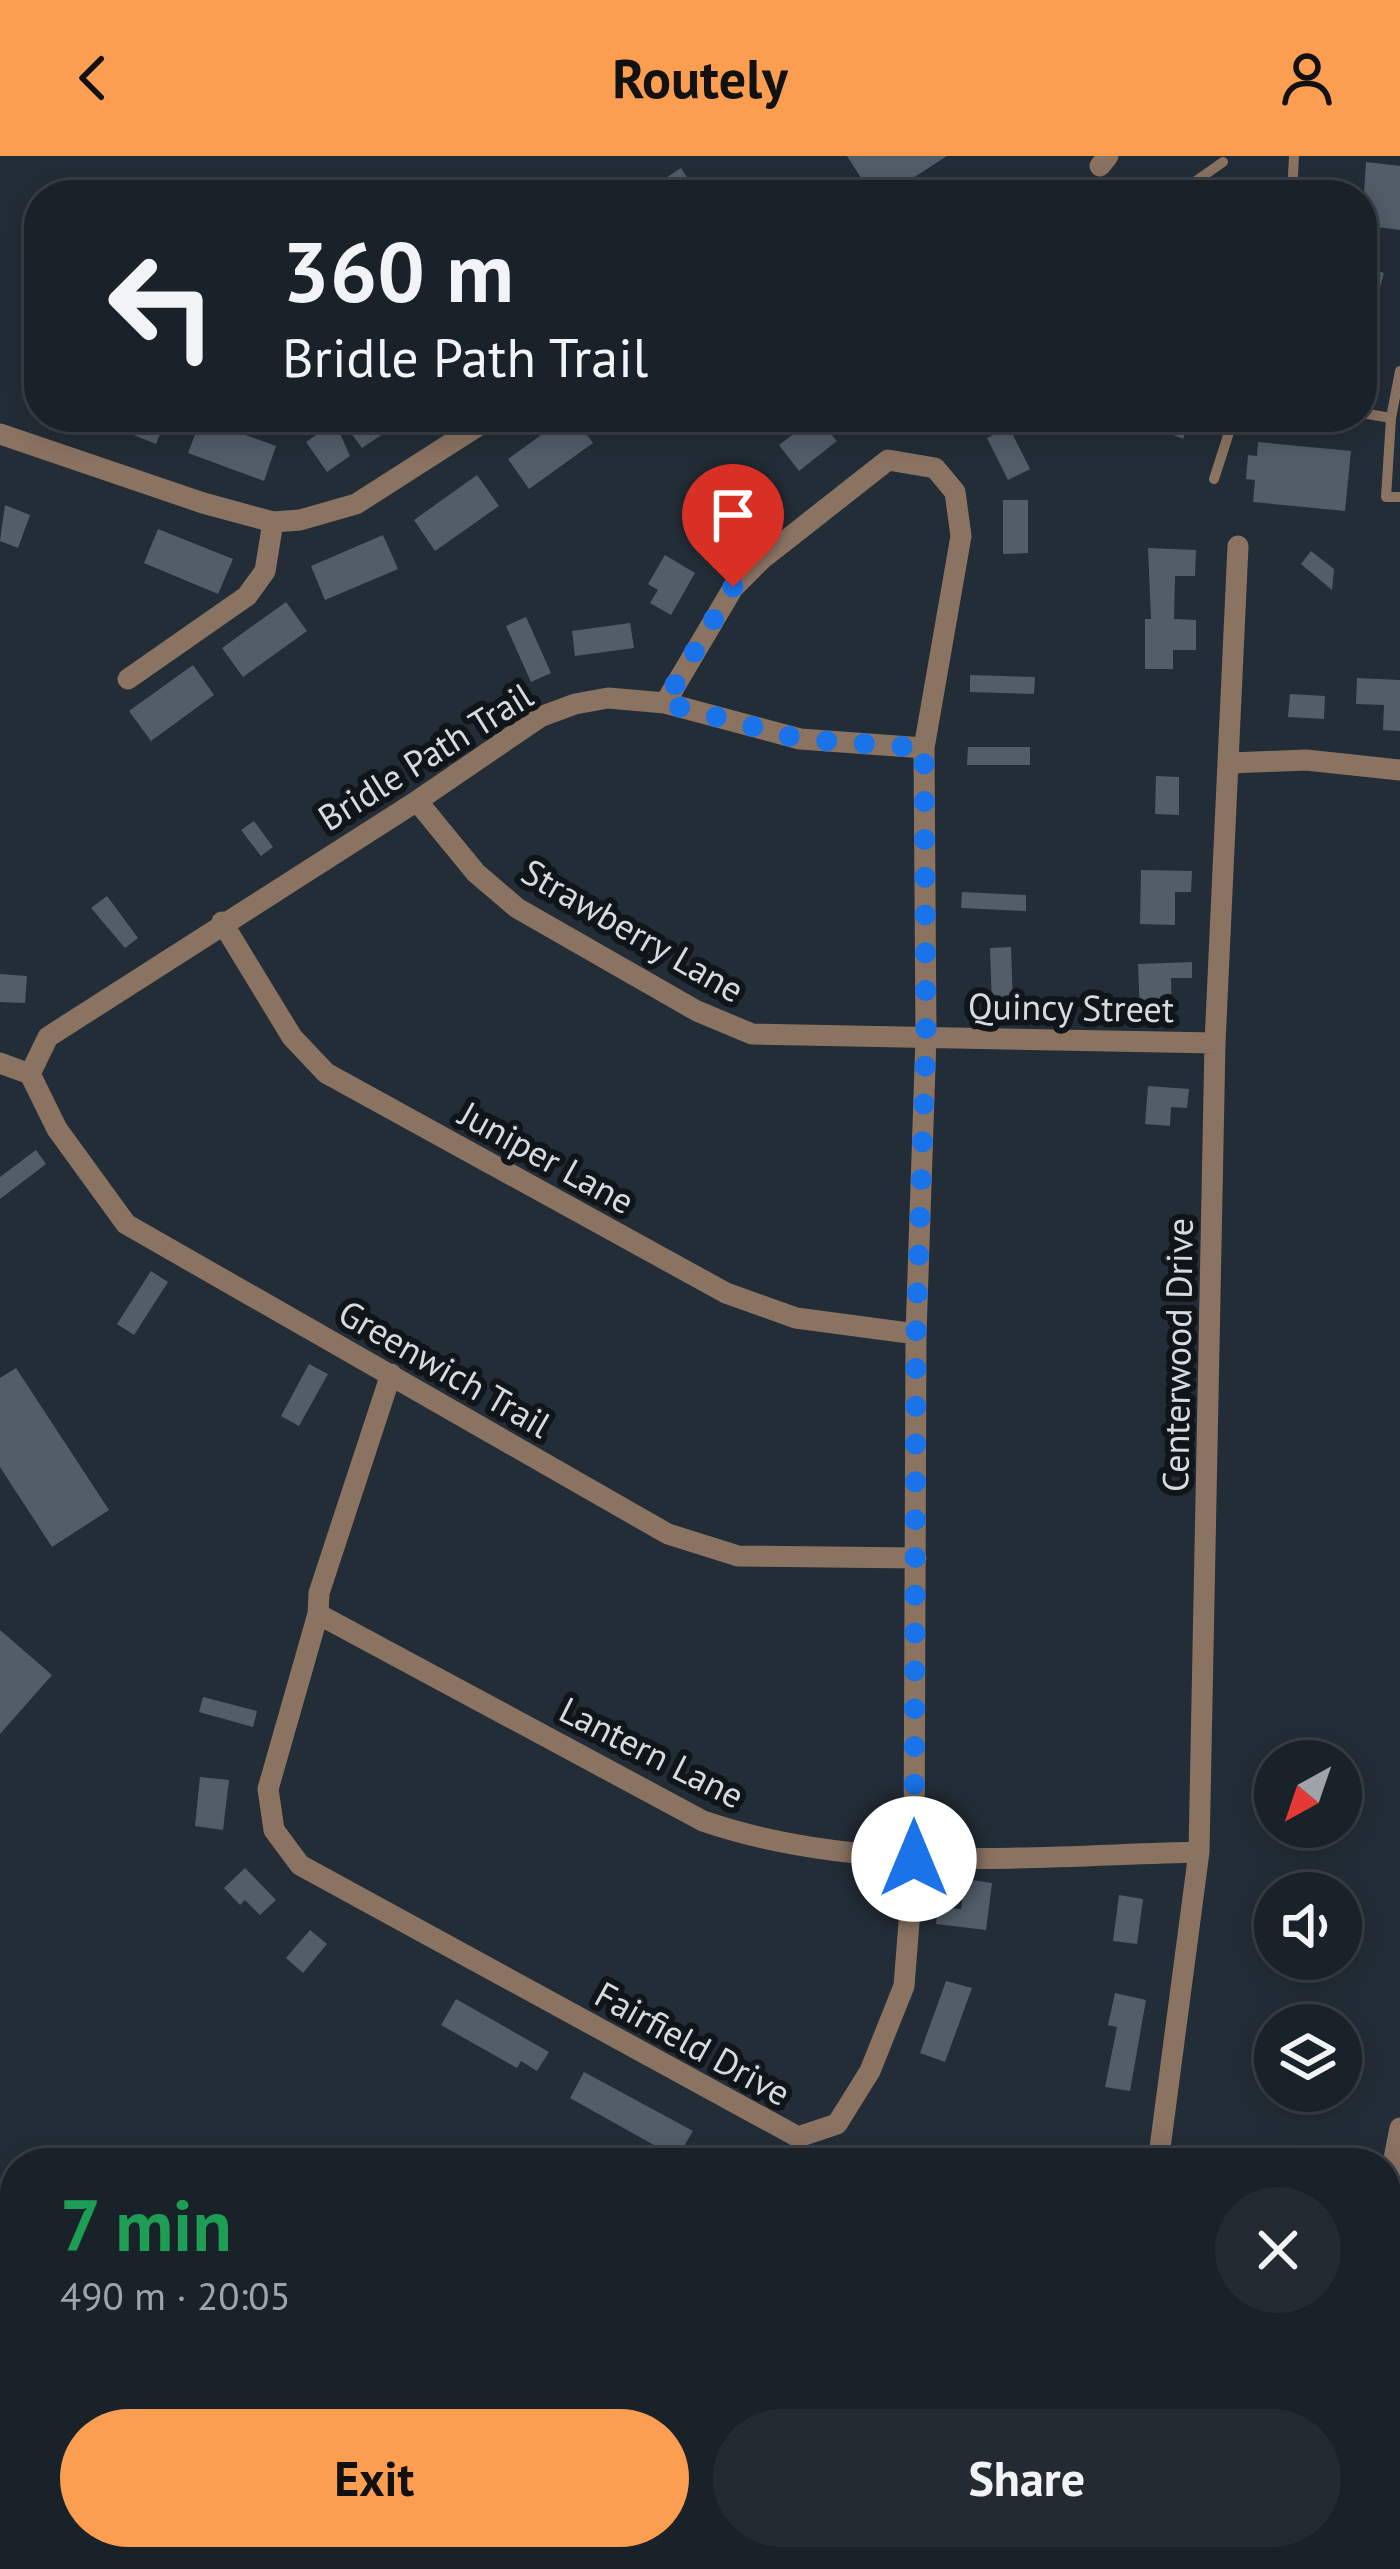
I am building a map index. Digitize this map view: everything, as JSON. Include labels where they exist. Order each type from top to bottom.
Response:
[{"type":"street","points":[[0,434],[273,522],[300,520],[356,504],[469,432]]},
{"type":"street","name":"Fairfield Drive","points":[[391,1374],[319,1593],[318,1614],[268,1789],[274,1831],[300,1864],[798,2138],[837,2124],[870,2071],[904,1986],[914,1859],[916,1334],[926,1037],[924,748],[961,536],[955,493],[935,469],[888,460],[733,587],[664,703]]},
{"type":"street","points":[[128,680],[248,596],[265,571],[273,522]]},
{"type":"street","name":"Centerwood Drive","points":[[1160,2148],[1199,1852],[1215,1043],[1238,546]]},
{"type":"street","name":"Bridle Path Trail","points":[[30,1074],[49,1037],[540,717],[575,704],[608,698],[664,703],[800,739],[924,748]]},
{"type":"street","points":[[1231,763],[1306,760],[1400,770]]},
{"type":"street","name":"Strawberry Lane","points":[[417,801],[476,873],[517,908],[698,1011],[752,1034],[926,1037]]},
{"type":"street","name":"Juniper Lane","points":[[222,922],[292,1036],[326,1073],[726,1293],[796,1318],[916,1334]]},
{"type":"street","name":"Quincy Street","points":[[926,1037],[1215,1043]]},
{"type":"street","points":[[0,1063],[30,1074]]},
{"type":"street","name":"Greenwich Trail","points":[[30,1074],[57,1129],[127,1224],[668,1534],[738,1556],[916,1558]]},
{"type":"street","name":"Lantern Lane","points":[[318,1614],[704,1821],[756,1839],[914,1859],[1199,1852]]},
{"type":"lane","points":[[1197,180],[1223,162]]},
{"type":"lane","points":[[1400,371],[1391,418],[1386,497],[1400,497]]},
{"type":"lane","points":[[1377,416],[1391,418]]},
{"type":"lane","points":[[1214,479],[1229,432]]},
{"type":"building","points":[[847,156],[947,156],[910,180],[862,180]]},
{"type":"building","points":[[1366,162],[1400,166],[1400,230],[1377,227],[1377,180],[1365,180]]},
{"type":"building","points":[[681,168],[689,180],[662,180]]},
{"type":"building","points":[[1377,271],[1384,273],[1377,298]]},
{"type":"building","points":[[126,432],[161,432],[156,444]]},
{"type":"building","points":[[196,432],[237,432],[276,446],[264,481],[188,453]]},
{"type":"building","points":[[320,432],[339,432],[350,456],[327,472],[306,442]]},
{"type":"building","points":[[350,432],[386,432],[362,448]]},
{"type":"building","points":[[545,432],[585,432],[593,443],[529,489],[508,459]]},
{"type":"building","points":[[796,432],[829,432],[837,441],[799,471],[779,445]]},
{"type":"building","points":[[1012,432],[1030,469],[1008,480],[987,438]]},
{"type":"building","points":[[1258,442],[1351,451],[1345,511],[1253,502],[1255,480],[1246,479],[1248,455],[1257,456]]},
{"type":"building","points":[[477,475],[499,506],[435,551],[414,520]]},
{"type":"building","points":[[743,490],[755,508],[717,533],[705,516]]},
{"type":"building","points":[[1003,500],[1028,500],[1028,553],[1003,554]]},
{"type":"building","points":[[5,505],[30,515],[18,548],[0,541]]},
{"type":"building","points":[[158,529],[233,559],[218,594],[144,563]]},
{"type":"building","points":[[383,535],[398,569],[325,600],[311,566]]},
{"type":"building","points":[[1148,548],[1196,550],[1195,576],[1175,576],[1174,619],[1196,620],[1196,650],[1173,650],[1173,669],[1145,669],[1145,619],[1151,619]]},
{"type":"building","points":[[1311,551],[1334,569],[1332,590],[1301,564]]},
{"type":"building","points":[[665,555],[695,573],[671,615],[650,603],[658,590],[648,584]]},
{"type":"building","points":[[286,602],[307,631],[243,677],[222,648]]},
{"type":"building","points":[[526,617],[551,673],[531,682],[506,626]]},
{"type":"building","points":[[630,623],[634,648],[575,656],[572,631]]},
{"type":"building","points":[[193,665],[214,695],[151,741],[129,711]]},
{"type":"building","points":[[970,675],[1035,677],[1034,694],[970,692]]},
{"type":"building","points":[[1357,678],[1400,680],[1400,731],[1383,730],[1384,705],[1356,704]]},
{"type":"building","points":[[1290,694],[1325,696],[1324,719],[1288,717]]},
{"type":"building","points":[[968,747],[1030,747],[1030,765],[967,765]]},
{"type":"building","points":[[1156,776],[1179,777],[1179,815],[1155,814]]},
{"type":"building","points":[[254,821],[273,847],[261,856],[241,830]]},
{"type":"building","points":[[1141,870],[1192,871],[1191,892],[1175,892],[1175,925],[1140,924]]},
{"type":"building","points":[[962,892],[1026,895],[1026,911],[961,908]]},
{"type":"building","points":[[107,896],[138,938],[125,948],[91,908]]},
{"type":"building","points":[[1011,947],[1013,1006],[992,1007],[990,948]]},
{"type":"building","points":[[1192,962],[1192,978],[1171,978],[1172,1013],[1140,1014],[1138,964]]},
{"type":"building","points":[[0,974],[27,976],[25,1003],[0,1002]]},
{"type":"building","points":[[1148,1086],[1189,1089],[1187,1108],[1171,1107],[1170,1126],[1145,1124]]},
{"type":"building","points":[[36,1150],[46,1164],[0,1199],[0,1177]]},
{"type":"building","points":[[151,1271],[168,1282],[134,1335],[117,1324]]},
{"type":"building","points":[[309,1364],[328,1374],[299,1426],[281,1416]]},
{"type":"building","points":[[16,1368],[109,1510],[52,1547],[0,1467],[0,1378]]},
{"type":"building","points":[[0,1630],[52,1675],[0,1734]]},
{"type":"building","points":[[203,1697],[257,1711],[253,1727],[199,1712]]},
{"type":"building","points":[[200,1777],[229,1780],[223,1830],[195,1826]]},
{"type":"building","points":[[245,1868],[276,1900],[260,1915],[245,1900],[240,1905],[224,1888]]},
{"type":"building","points":[[965,1879],[992,1883],[986,1930],[936,1924],[938,1907],[961,1909]]},
{"type":"building","points":[[1119,1895],[1143,1899],[1137,1944],[1113,1941]]},
{"type":"building","points":[[310,1930],[327,1944],[303,1973],[286,1958]]},
{"type":"building","points":[[946,1981],[972,1988],[945,2062],[920,2053]]},
{"type":"building","points":[[1115,1993],[1146,2000],[1130,2091],[1105,2087],[1117,2027],[1108,2025]]},
{"type":"building","points":[[456,1999],[549,2052],[537,2071],[521,2061],[517,2068],[441,2025]]},
{"type":"building","points":[[584,2072],[693,2131],[683,2148],[659,2148],[570,2098]]},
{"type":"route","points":[[733,587],[664,703],[800,739],[924,748],[926,1037],[916,1334],[914,1859]]}]
